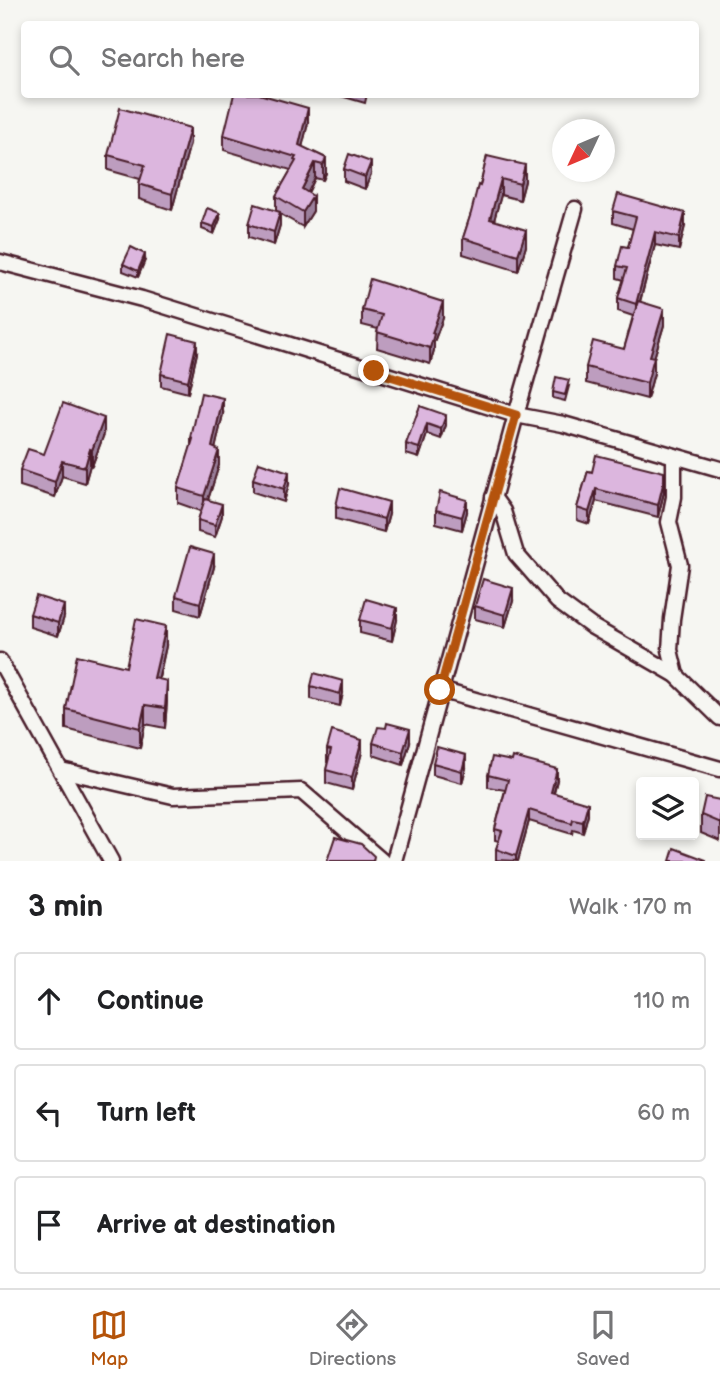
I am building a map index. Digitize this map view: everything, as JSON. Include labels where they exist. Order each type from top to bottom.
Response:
[{"type":"street","points":[[394,861],[575,209]]},
{"type":"street","points":[[0,262],[142,299],[516,415],[563,424],[720,469]]},
{"type":"street","points":[[674,456],[674,497],[669,522],[680,565],[670,650],[676,675]]},
{"type":"street","points":[[494,497],[503,511],[516,554],[557,601],[591,626],[676,675],[720,718]]},
{"type":"street","points":[[0,662],[111,861]]},
{"type":"street","points":[[440,690],[720,769]]},
{"type":"street","points":[[61,770],[173,796],[301,791],[382,861]]},
{"type":"building","points":[[233,98],[273,98],[308,108],[299,145],[326,158],[323,165],[315,163],[302,189],[313,196],[303,212],[276,196],[296,157],[224,135]]},
{"type":"building","points":[[120,108],[190,128],[172,194],[139,184],[145,165],[108,155]]},
{"type":"building","points":[[349,154],[371,162],[365,177],[344,169]]},
{"type":"building","points":[[487,156],[525,165],[520,184],[501,179],[490,219],[526,230],[518,255],[463,238]]},
{"type":"building","points":[[618,194],[685,213],[679,238],[655,232],[636,304],[618,298],[627,268],[617,266],[622,246],[628,247],[636,217],[613,211]]},
{"type":"building","points":[[255,204],[280,212],[274,232],[249,224]]},
{"type":"building","points":[[207,208],[220,213],[214,227],[202,223]]},
{"type":"building","points":[[131,247],[145,254],[138,271],[123,264]]},
{"type":"building","points":[[370,279],[443,302],[432,333],[434,334],[430,348],[377,332],[382,315],[362,310]]},
{"type":"building","points":[[638,301],[664,309],[650,356],[654,357],[647,383],[586,367],[593,341],[624,349]]},
{"type":"building","points":[[170,334],[197,341],[188,381],[161,374]]},
{"type":"building","points":[[556,377],[569,380],[565,395],[553,392]]},
{"type":"building","points":[[201,393],[223,398],[212,447],[219,450],[204,496],[178,488],[193,439],[191,438]]},
{"type":"building","points":[[63,403],[104,418],[85,467],[62,461],[55,482],[20,470],[28,449],[44,454]]},
{"type":"building","points":[[420,406],[446,415],[441,429],[427,424],[419,448],[406,444]]},
{"type":"building","points":[[596,455],[664,472],[658,505],[596,489],[589,512],[577,508],[588,471],[592,472]]},
{"type":"building","points":[[259,462],[289,472],[284,489],[253,479]]},
{"type":"building","points":[[340,488],[389,502],[384,519],[336,506]]},
{"type":"building","points":[[440,492],[467,500],[462,517],[436,510]]},
{"type":"building","points":[[205,499],[222,504],[215,525],[198,520]]},
{"type":"building","points":[[190,547],[214,554],[200,603],[176,596]]},
{"type":"building","points":[[483,579],[513,588],[505,615],[475,606]]},
{"type":"building","points":[[36,596],[64,605],[58,623],[30,614]]},
{"type":"building","points":[[366,599],[397,608],[392,628],[360,620]]},
{"type":"building","points":[[136,619],[166,626],[154,678],[167,681],[165,708],[145,705],[140,728],[66,709],[77,655],[126,667]]},
{"type":"building","points":[[314,673],[343,681],[340,694],[311,686]]},
{"type":"building","points":[[387,723],[410,729],[403,752],[373,743],[378,727],[386,728]]},
{"type":"building","points":[[332,731],[362,740],[352,777],[326,770],[331,750],[327,749]]},
{"type":"building","points":[[437,747],[466,755],[462,771],[433,763]]},
{"type":"building","points":[[492,757],[512,761],[513,757],[557,769],[551,792],[588,803],[583,821],[573,819],[572,823],[529,810],[516,856],[496,849],[502,831],[495,829],[508,780],[488,775]]},
{"type":"building","points":[[705,797],[720,800],[720,823],[701,815]]},
{"type":"building","points":[[335,837],[361,844],[374,856],[373,861],[327,861]]},
{"type":"building","points":[[674,848],[706,860],[706,861],[670,861]]},
{"type":"route","points":[[374,371],[516,415],[440,690]]}]
